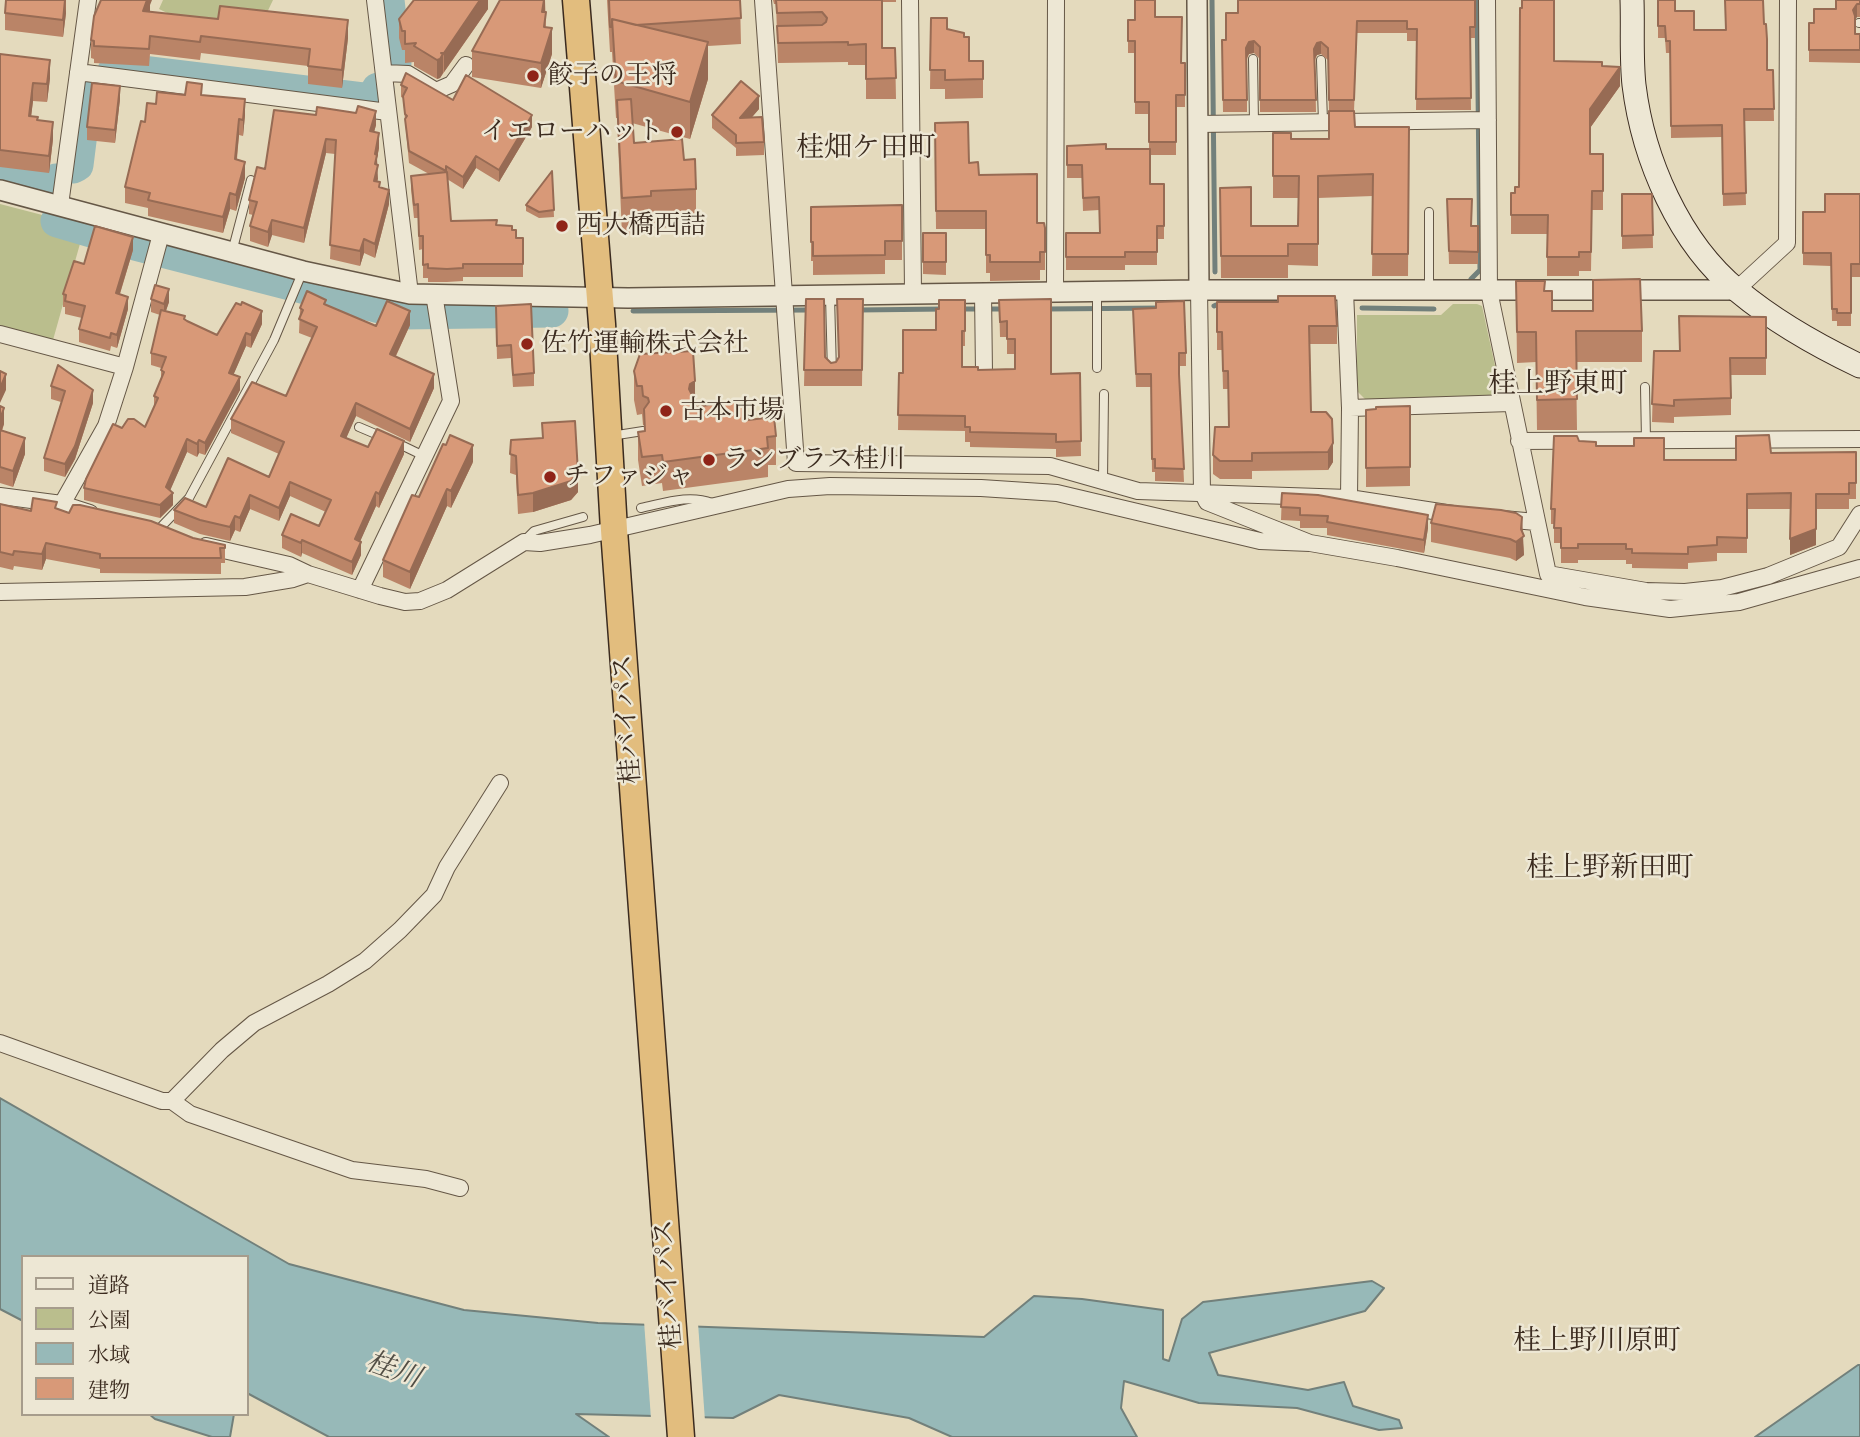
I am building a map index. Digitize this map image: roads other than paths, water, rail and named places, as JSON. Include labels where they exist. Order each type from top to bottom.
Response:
[{"type":"highway","name":"桂バイパス","points":[[576,0],[681,1437]]},
{"type":"main road","points":[[1632,0],[1635,88],[1643,128],[1657,173],[1685,229],[1736,290],[1809,339],[1860,366]]},
{"type":"street","points":[[60,205],[88,0]]},
{"type":"street","points":[[375,0],[410,294]]},
{"type":"street","points":[[763,0],[773,40],[782,294],[796,463],[1050,466],[1138,491],[1349,498],[1422,511],[1536,522]]},
{"type":"street","points":[[911,0],[913,292]]},
{"type":"street","points":[[1055,291],[1056,0]]},
{"type":"street","points":[[1197,0],[1202,492],[1207,502],[1310,543]]},
{"type":"street","points":[[1487,0],[1489,290],[1548,574],[1646,591],[1685,592],[1722,588],[1768,576],[1839,547],[1860,514]]},
{"type":"street","points":[[0,190],[60,205],[158,244],[232,252],[301,275],[410,294],[436,307],[598,297],[830,293],[913,292],[983,304],[1055,291],[1097,303],[1199,290],[1736,290],[1787,243],[1788,0]]},
{"type":"street","points":[[384,74],[408,74],[436,91],[452,84],[466,65]]},
{"type":"street","points":[[78,72],[388,112]]},
{"type":"street","points":[[1198,124],[1488,120]]},
{"type":"street","points":[[62,504],[106,426],[158,244]]},
{"type":"street","points":[[1345,291],[1350,408],[1349,498]]},
{"type":"street","points":[[983,304],[984,373]]},
{"type":"street","points":[[359,590],[451,401],[436,307]]},
{"type":"street","points":[[0,334],[125,367]]},
{"type":"street","points":[[1350,408],[1511,403]]},
{"type":"street","points":[[1519,441],[1860,439]]},
{"type":"street","points":[[197,544],[289,565],[308,574],[405,602],[420,601],[447,590],[524,542],[540,543],[614,530],[788,489],[830,486],[981,488],[1057,493],[1260,541],[1310,543],[1585,597],[1670,609],[1739,602],[1860,568]]},
{"type":"street","points":[[0,496],[62,504],[99,515]]},
{"type":"street","points":[[140,524],[166,531]]},
{"type":"street","points":[[0,592],[245,587],[308,574]]},
{"type":"street","points":[[172,1101],[222,1050],[254,1023],[365,961],[400,930],[433,895],[447,867],[500,783]]},
{"type":"street","points":[[0,1043],[162,1101],[172,1101],[190,1114],[352,1170],[426,1179],[460,1188]]},
{"type":"lane","points":[[1253,60],[1254,123]]},
{"type":"lane","points":[[1321,60],[1323,122]]},
{"type":"lane","points":[[232,252],[251,180]]},
{"type":"lane","points":[[1429,212],[1429,290]]},
{"type":"lane","points":[[166,531],[189,498],[274,340],[301,275]]},
{"type":"lane","points":[[830,293],[832,373]]},
{"type":"lane","points":[[1097,303],[1097,368]]},
{"type":"lane","points":[[1645,387],[1646,440]]},
{"type":"lane","points":[[1103,480],[1104,394]]},
{"type":"lane","points":[[359,427],[424,456]]},
{"type":"lane","points":[[608,437],[643,430]]},
{"type":"lane","points":[[641,508],[679,499],[700,498],[718,506]]},
{"type":"lane","points":[[524,542],[534,531],[583,517]]},
{"type":"water","name":"桂川","points":[[0,1098],[289,1264],[464,1310],[598,1323],[984,1337],[1034,1296],[1082,1299],[1163,1310],[1163,1359],[1169,1361],[1182,1319],[1203,1302],[1372,1281],[1384,1288],[1365,1311],[1209,1353],[1218,1375],[1308,1390],[1344,1382],[1353,1406],[1399,1420],[1402,1428],[1379,1430],[1297,1408],[1199,1403],[1124,1381],[1121,1408],[1137,1437],[952,1437],[909,1418],[779,1395],[733,1418],[576,1414],[609,1437],[329,1437],[248,1394],[248,1255],[21,1255],[21,1320],[0,1309]]},
{"type":"water","points":[[1858,1365],[1860,1437],[1755,1437]]},
{"type":"water","points":[[151,1416],[234,1416],[230,1437],[212,1437]]},
{"type":"waterway","points":[[388,0],[395,63]]},
{"type":"waterway","points":[[1212,0],[1215,272]]},
{"type":"waterway","points":[[1471,279],[1480,270],[1477,0]]},
{"type":"waterway","points":[[114,71],[117,69],[371,100],[378,89]]},
{"type":"waterway","points":[[73,167],[77,165],[86,93],[97,85]]},
{"type":"waterway","points":[[0,172],[48,183],[56,180]]},
{"type":"waterway","points":[[57,221],[135,244],[403,313],[552,311]]},
{"type":"waterway","points":[[1047,309],[1163,308]]},
{"type":"waterway","points":[[1362,308],[1434,309]]},
{"type":"waterway","points":[[858,310],[946,309]]},
{"type":"waterway","points":[[959,309],[1005,309]]},
{"type":"waterway","points":[[633,311],[809,310]]},
{"type":"place","name":"餃子の王将","points":[[533,76]]},
{"type":"place","name":"イエローハット","points":[[677,132]]},
{"type":"place","name":"西大橋西詰","points":[[562,226]]},
{"type":"place","name":"佐竹運輸株式会社","points":[[527,344]]},
{"type":"place","name":"古本市場","points":[[666,411]]},
{"type":"place","name":"ランブラス桂川","points":[[709,460]]},
{"type":"place","name":"チファジャ","points":[[550,477]]},
{"type":"district","name":"桂畑ケ田町","points":[[866,149]]},
{"type":"district","name":"桂上野東町","points":[[1558,385]]},
{"type":"district","name":"桂上野新田町","points":[[1610,869]]},
{"type":"district","name":"桂上野川原町","points":[[1597,1342]]}]
